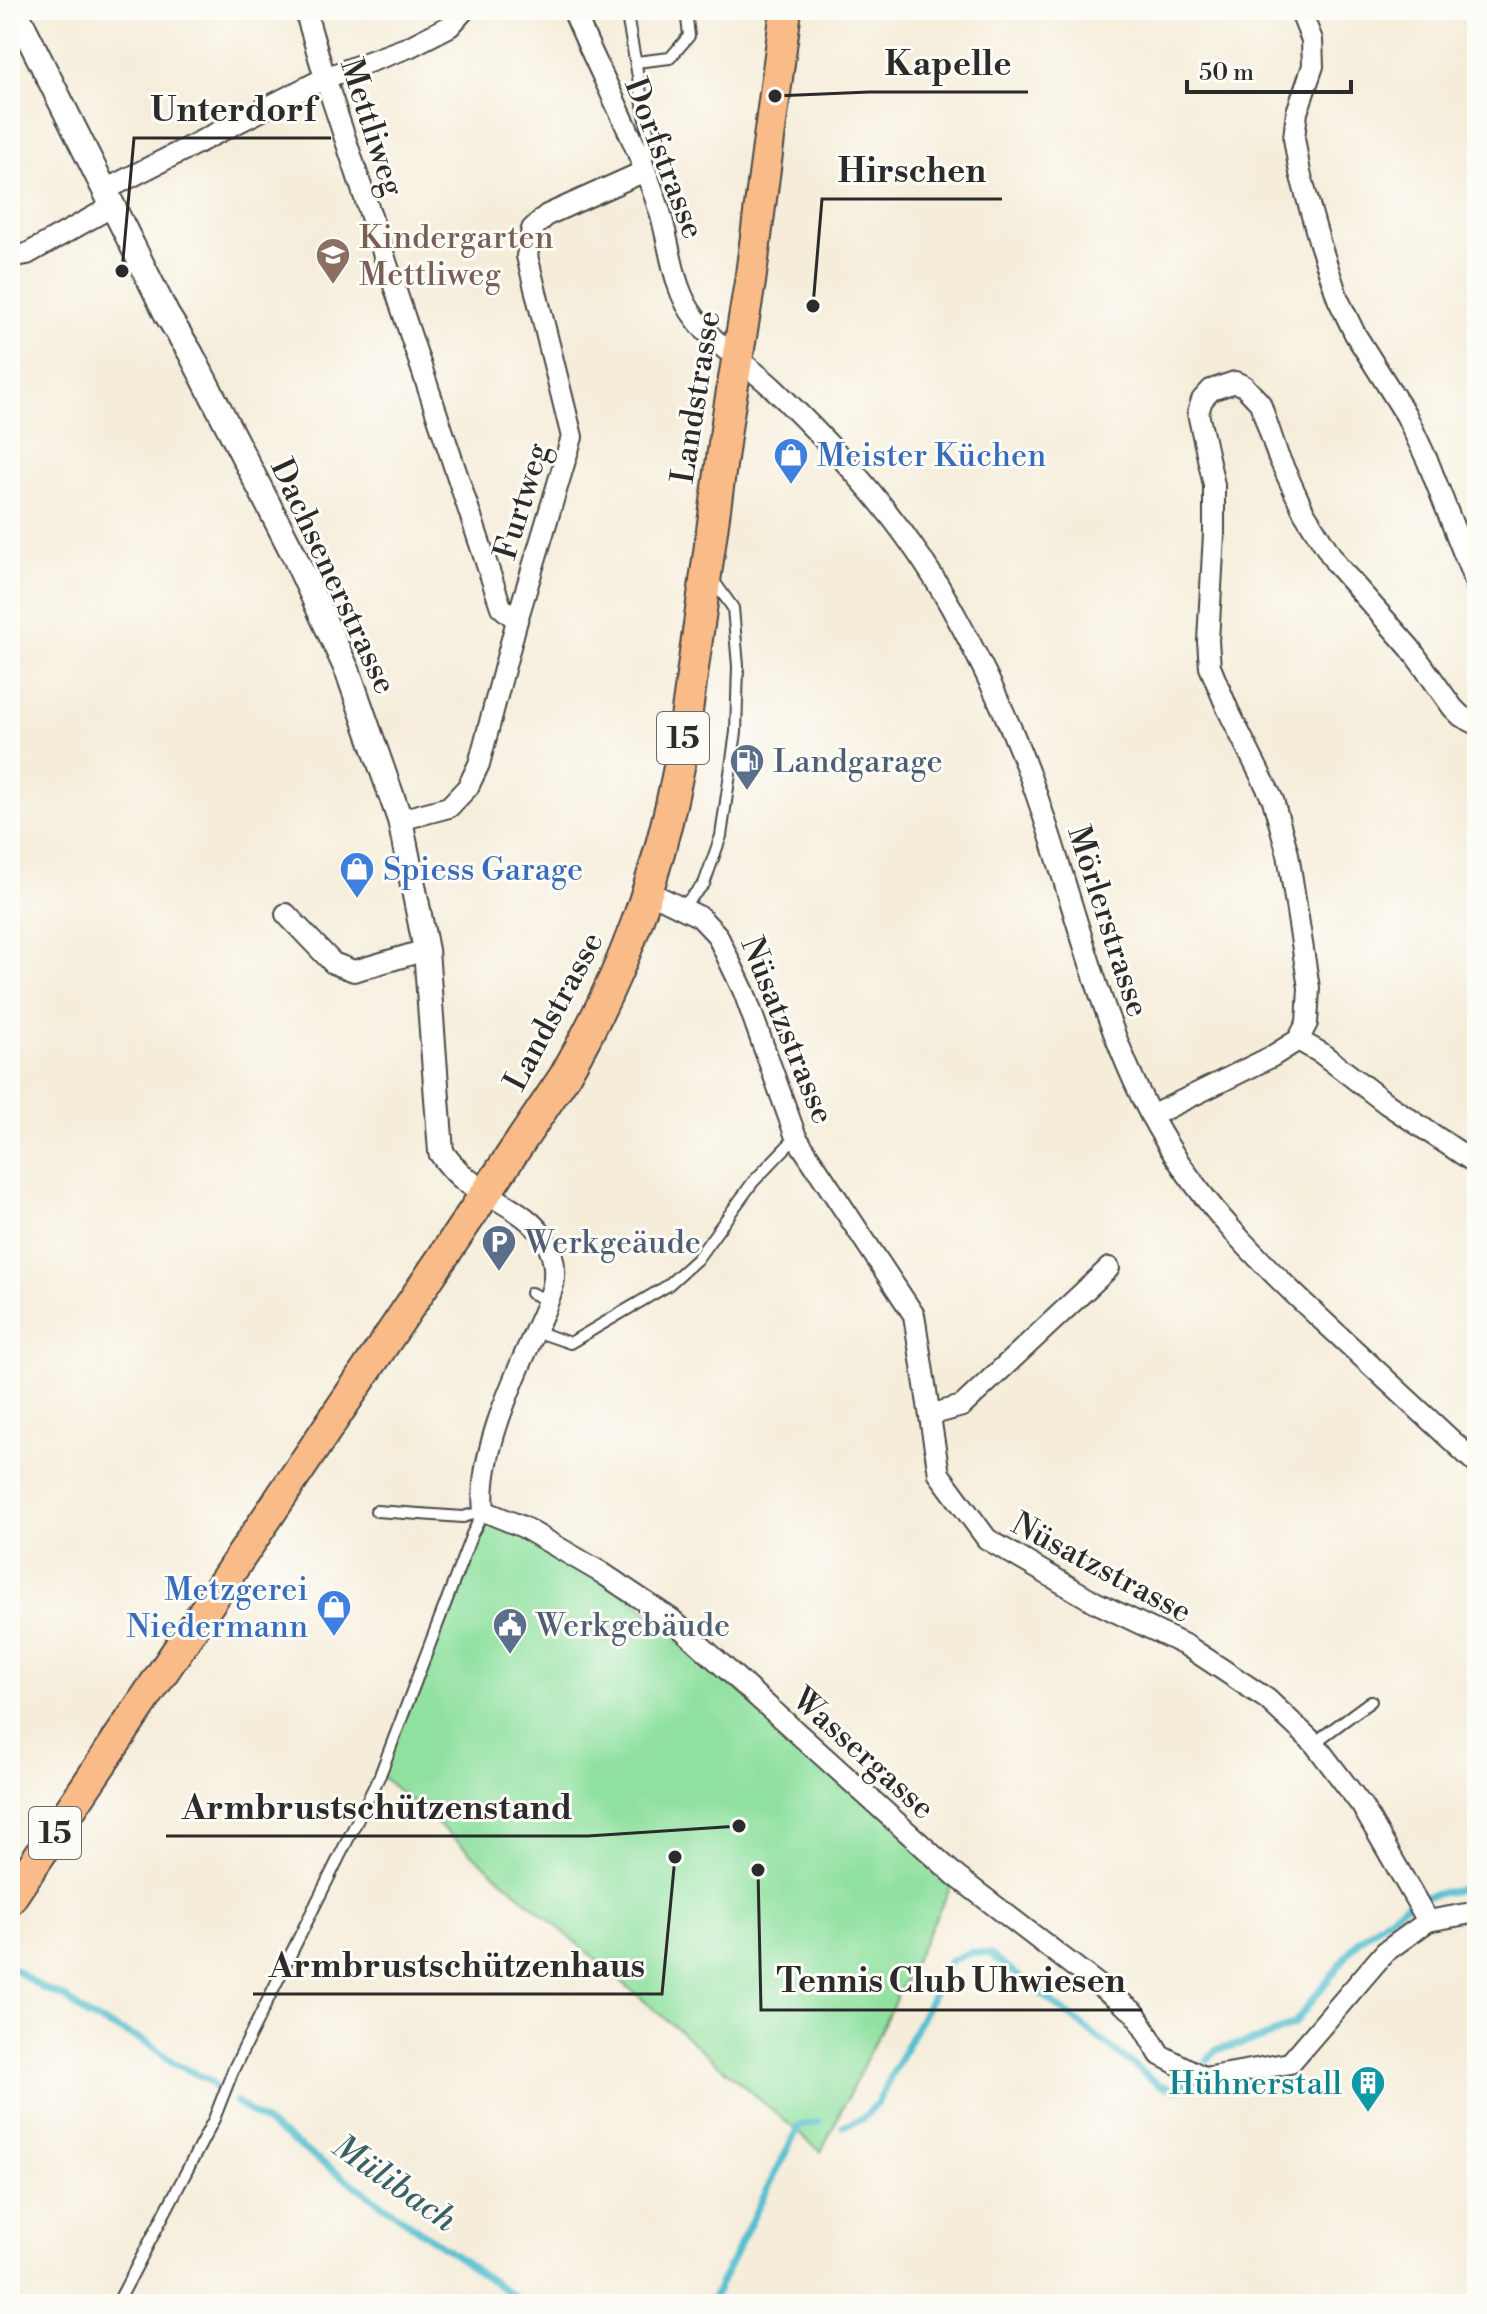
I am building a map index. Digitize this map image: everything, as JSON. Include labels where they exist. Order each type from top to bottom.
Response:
[{"type":"main road","name":"Landstrasse","points":[[10,1899],[487,1193],[582,1046],[625,959],[649,892],[680,762],[786,10]]},
{"type":"street","name":"Dachsenerstrasse","points":[[15,10],[167,315],[190,352],[300,566],[348,672],[400,820],[426,950],[441,1152],[451,1168],[469,1184],[487,1193]]},
{"type":"street","name":"Mettliweg","points":[[305,10],[501,607],[517,620]]},
{"type":"street","points":[[16,258],[109,198],[325,78],[409,47],[450,26],[464,10]]},
{"type":"street","name":"Dorfstrasse","points":[[573,10],[645,171],[661,213],[679,288],[690,311],[708,334],[738,358]]},
{"type":"street","points":[[1300,10],[1312,40],[1313,66],[1297,112],[1294,138],[1300,173],[1320,244],[1338,299],[1355,334],[1391,388],[1428,462],[1477,587]]},
{"type":"street","name":"Furtweg","points":[[400,820],[449,807],[468,787],[479,764],[517,620],[572,437],[527,256],[532,229],[547,215],[645,171]]},
{"type":"street","name":"Mörlerstrasse","points":[[738,358],[797,411],[857,473],[898,525],[949,604],[1008,718],[1122,1056],[1151,1116],[1196,1189],[1239,1241],[1477,1464]]},
{"type":"street","points":[[1151,1116],[1271,1057],[1298,1040],[1307,1023],[1309,988],[1288,854],[1273,800],[1210,667],[1208,641],[1214,485],[1198,413],[1202,400],[1211,390],[1235,382],[1252,393],[1260,403],[1278,456],[1319,540],[1362,595],[1418,658],[1453,708],[1477,724]]},
{"type":"street","name":"Nüsatzstrasse","points":[[649,892],[700,917],[717,935],[744,992],[796,1137],[914,1315],[939,1474],[987,1539],[1095,1602],[1187,1646],[1267,1699],[1314,1743],[1362,1806],[1428,1921]]},
{"type":"street","points":[[286,914],[333,963],[354,971],[426,950]]},
{"type":"street","points":[[1298,1040],[1321,1053],[1387,1104],[1477,1164]]},
{"type":"street","points":[[484,1511],[484,1479],[494,1441],[511,1385],[535,1331],[540,1297],[554,1268],[552,1253],[545,1239],[526,1219],[487,1193]]},
{"type":"street","points":[[930,1415],[962,1406],[1109,1268]]},
{"type":"street","name":"Wassergasse","points":[[484,1511],[523,1527],[589,1565],[671,1619],[956,1876],[1135,2013],[1160,2055],[1205,2078],[1290,2063],[1385,1952],[1428,1921],[1477,1912]]},
{"type":"lane","points":[[626,10],[650,143],[645,171]]},
{"type":"lane","points":[[636,62],[670,58],[689,36],[686,10]]},
{"type":"lane","points":[[682,907],[704,884],[721,836],[736,732],[738,666],[733,608],[706,570]]},
{"type":"lane","points":[[535,1331],[570,1343],[667,1286],[697,1259],[753,1182],[796,1137]]},
{"type":"lane","points":[[376,1511],[463,1517],[484,1511]]},
{"type":"lane","points":[[117,2304],[214,2119],[234,2068],[380,1775],[472,1534],[484,1511]]},
{"type":"lane","points":[[1314,1743],[1371,1701]]},
{"type":"green space","points":[[488,1515],[602,1573],[956,1876],[821,2152],[380,1775]]},
{"type":"waterway","name":"Mülibach","points":[[1426,1896],[1477,1886]]},
{"type":"waterway","name":"Mülibach","points":[[1207,2060],[1216,2050],[1264,2038],[1294,2024],[1359,1940],[1408,1903]]},
{"type":"waterway","name":"Mülibach","points":[[843,2126],[862,2119],[877,2104],[950,1961],[971,1952],[990,1954],[1159,2085],[1175,2089],[1186,2084]]},
{"type":"waterway","name":"Mülibach","points":[[10,1966],[40,1987],[66,1998],[88,2016],[150,2044],[175,2064],[209,2080],[216,2089]]},
{"type":"waterway","name":"Mülibach","points":[[236,2102],[525,2304]]},
{"type":"waterway","name":"Mülibach","points":[[710,2304],[799,2126],[819,2122]]},
{"type":"place","name":"Kapelle","points":[[775,96]]},
{"type":"place","name":"Unterdorf","points":[[122,271]]},
{"type":"place","name":"Kindergarten Mettliweg","points":[[333,286]]},
{"type":"place","name":"Hirschen","points":[[813,306]]},
{"type":"place","name":"Meister Küchen","points":[[791,486]]},
{"type":"place","name":"Landgarage","points":[[747,792]]},
{"type":"place","name":"Spiess Garage","points":[[357,900]]},
{"type":"place","name":"Werkgeäude","points":[[499,1273]]},
{"type":"place","name":"Metzgerei Niedermann","points":[[334,1638]]},
{"type":"place","name":"Werkgebäude","points":[[510,1656]]},
{"type":"place","name":"Armbrustschützenstand","points":[[739,1826]]},
{"type":"place","name":"Armbrustschützenhaus","points":[[675,1857]]},
{"type":"place","name":"Tennis Club Uhwiesen","points":[[758,1870]]},
{"type":"place","name":"Hühnerstall","points":[[1368,2114]]}]
